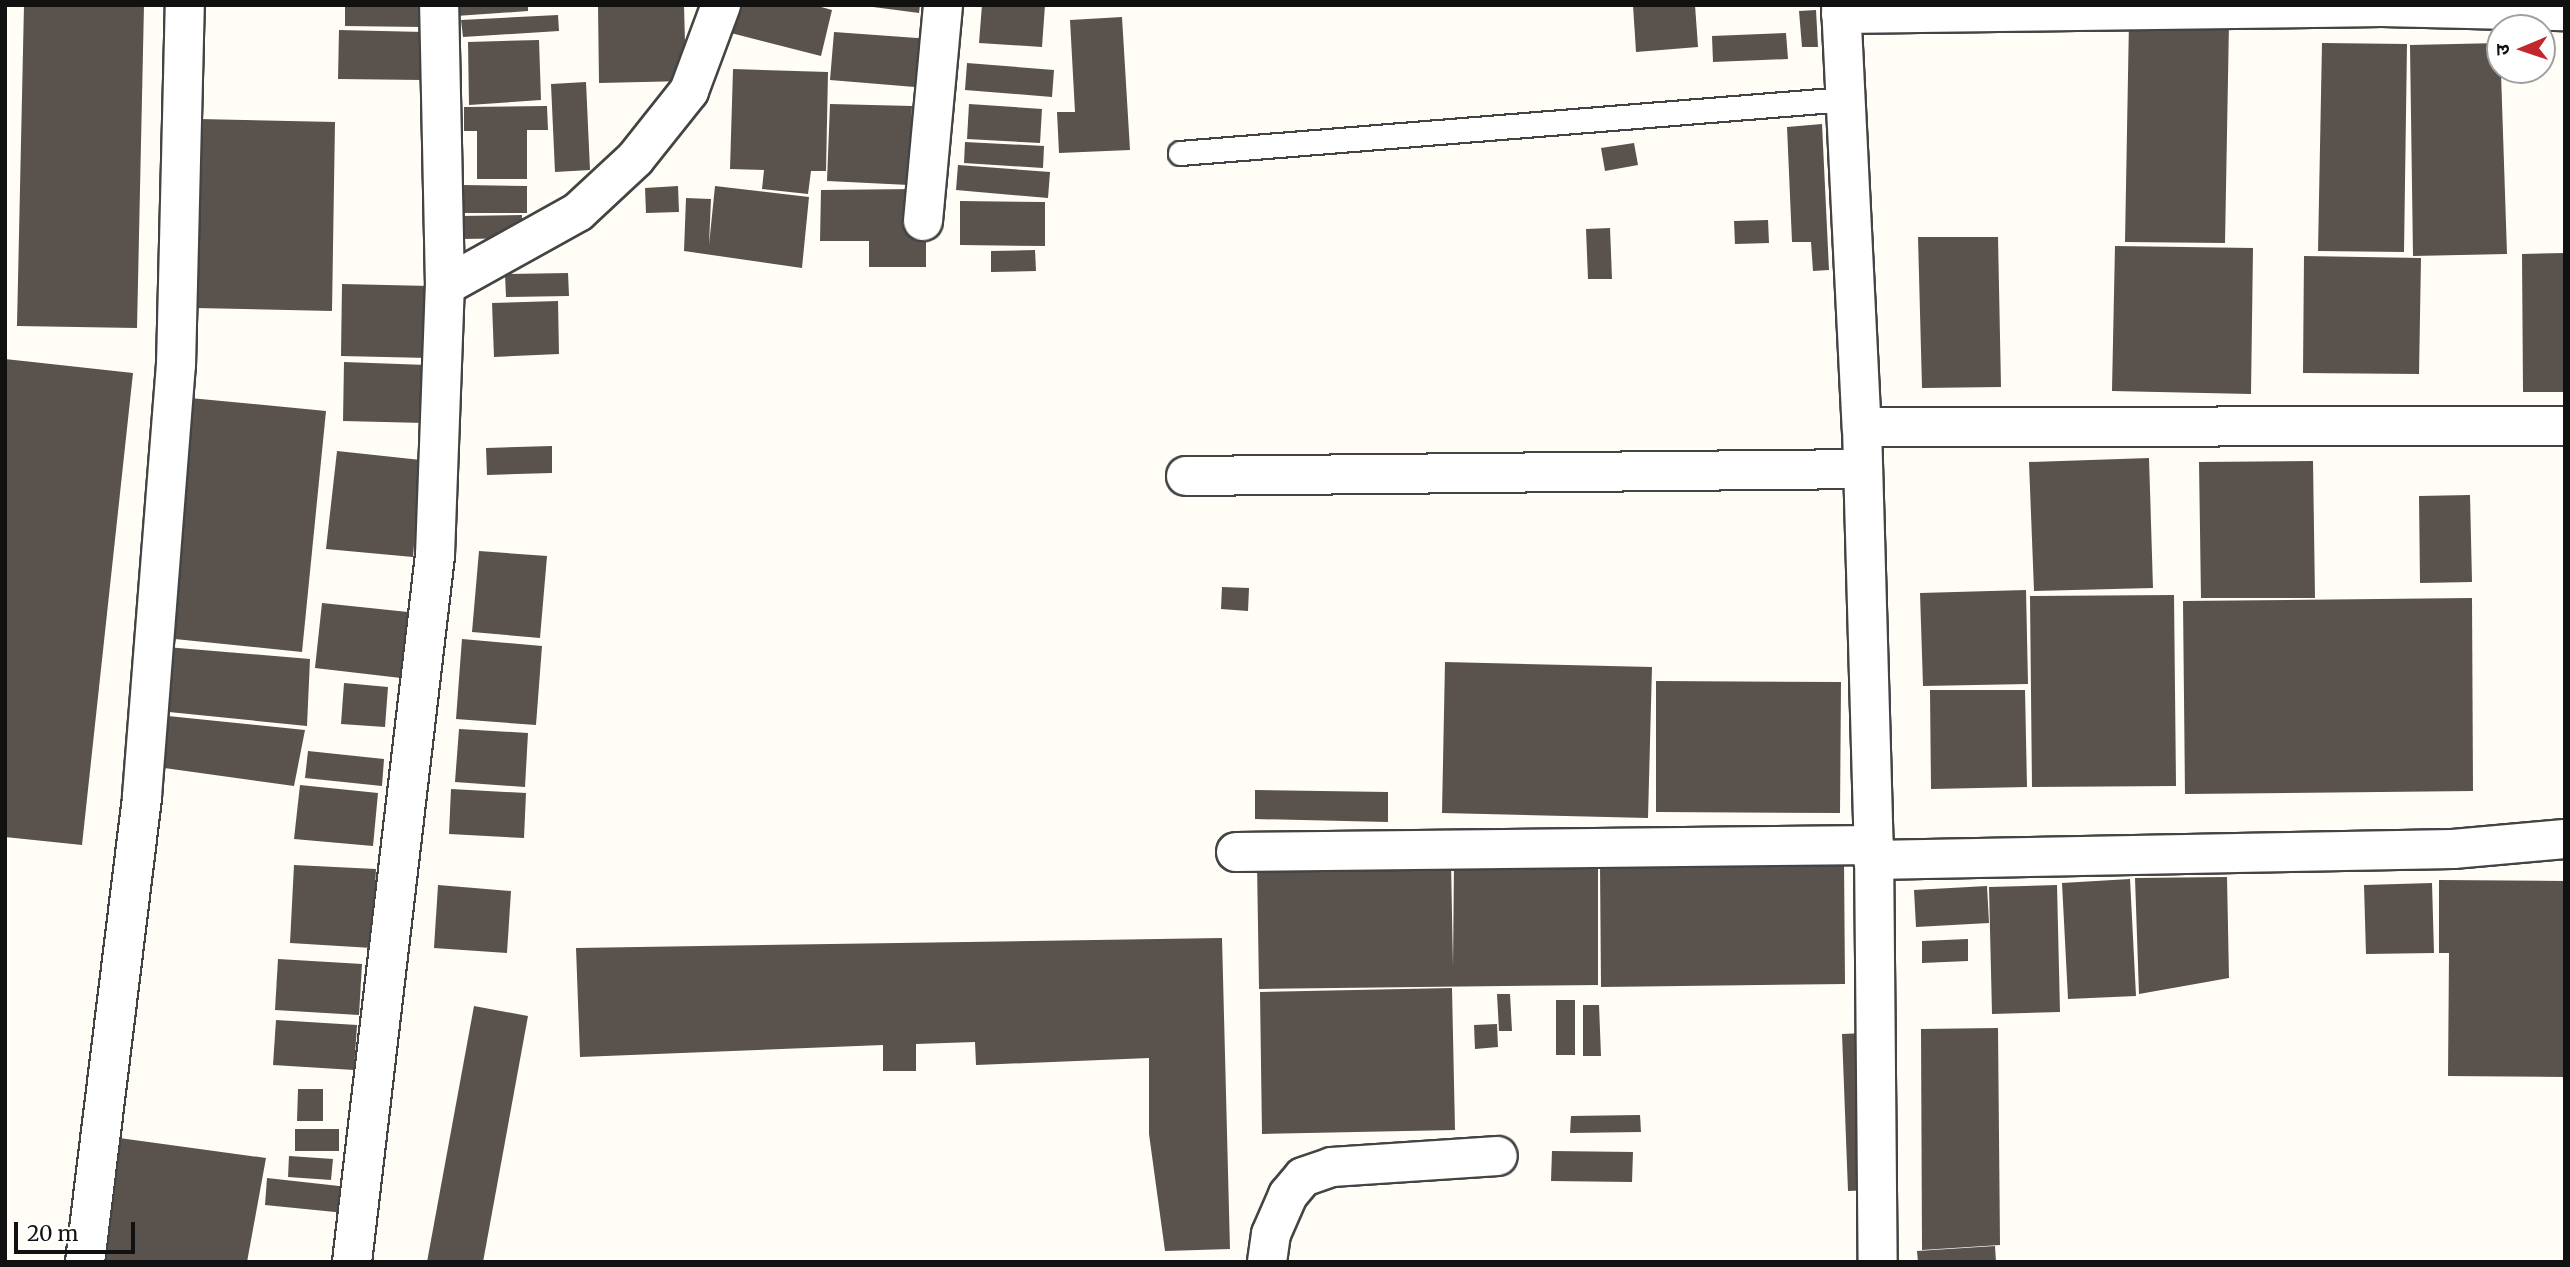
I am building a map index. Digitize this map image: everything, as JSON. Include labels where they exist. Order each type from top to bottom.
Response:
[{"type":"street","points":[[85,1262],[144,768],[176,365],[185,5]]},
{"type":"street","points":[[352,1262],[435,555],[445,286],[439,5]]},
{"type":"street","points":[[445,286],[578,212],[635,159],[689,91],[721,5]]},
{"type":"street","points":[[923,221],[943,5]]},
{"type":"street","points":[[1878,1262],[1874,853],[1862,427],[1841,10],[2382,6],[2565,11]]},
{"type":"street","points":[[1862,427],[2565,426]]},
{"type":"street","points":[[1186,476],[1863,469]]},
{"type":"street","points":[[1236,852],[1874,853],[2453,849],[2565,839]]},
{"type":"street","points":[[1267,1262],[1271,1234],[1288,1195],[1303,1177],[1332,1167],[1498,1156]]},
{"type":"lane","points":[[1180,153],[1845,99]]},
{"type":"building","points":[[24,5],[144,5],[137,328],[17,326]]},
{"type":"building","points":[[345,5],[423,5],[422,27],[345,26]]},
{"type":"building","points":[[455,5],[528,5],[528,11],[456,16]]},
{"type":"building","points":[[598,5],[684,5],[686,81],[599,83]]},
{"type":"building","points":[[739,5],[814,5],[832,10],[821,56],[731,33]]},
{"type":"building","points":[[858,5],[920,5],[919,13]]},
{"type":"building","points":[[982,5],[1045,5],[1042,47],[979,43]]},
{"type":"building","points":[[1633,5],[1695,5],[1698,47],[1636,52]]},
{"type":"building","points":[[1816,10],[1818,47],[1802,47],[1799,11]]},
{"type":"building","points":[[558,15],[559,31],[463,37],[461,20]]},
{"type":"building","points":[[1122,17],[1130,150],[1059,153],[1057,112],[1075,112],[1070,20]]},
{"type":"building","points":[[2129,20],[2229,22],[2225,243],[2125,242]]},
{"type":"building","points":[[339,30],[424,32],[423,80],[338,79]]},
{"type":"building","points":[[834,32],[931,39],[927,88],[830,80]]},
{"type":"building","points":[[1786,33],[1788,59],[1713,62],[1712,36]]},
{"type":"building","points":[[539,40],[541,100],[469,105],[468,42]]},
{"type":"building","points":[[2322,43],[2407,44],[2404,252],[2318,251]]},
{"type":"building","points":[[2486,43],[2486,84],[2501,84],[2507,254],[2413,256],[2410,45]]},
{"type":"building","points":[[967,63],[1054,70],[1052,97],[965,90]]},
{"type":"building","points":[[733,69],[828,72],[826,171],[811,171],[808,194],[762,189],[764,170],[730,169]]},
{"type":"building","points":[[586,82],[590,170],[555,172],[551,84]]},
{"type":"building","points":[[830,104],[912,106],[909,185],[827,181]]},
{"type":"building","points":[[969,104],[1042,109],[1040,143],[967,139]]},
{"type":"building","points":[[547,106],[548,130],[527,130],[527,179],[477,179],[477,131],[464,131],[464,107]]},
{"type":"building","points":[[199,119],[335,122],[332,311],[195,308]]},
{"type":"building","points":[[1822,124],[1829,270],[1813,271],[1811,242],[1792,242],[1787,127]]},
{"type":"building","points":[[965,142],[1044,146],[1043,168],[964,163]]},
{"type":"building","points":[[1634,143],[1638,165],[1605,171],[1601,148]]},
{"type":"building","points":[[958,165],[1050,172],[1048,198],[956,190]]},
{"type":"building","points":[[463,185],[527,186],[527,213],[462,213]]},
{"type":"building","points":[[678,186],[679,212],[646,213],[645,188]]},
{"type":"building","points":[[715,186],[809,197],[802,268],[684,251],[686,198],[711,199],[709,245]]},
{"type":"building","points":[[916,189],[926,236],[926,267],[869,267],[869,241],[820,241],[821,190]]},
{"type":"building","points":[[960,201],[1045,202],[1045,246],[960,245]]},
{"type":"building","points":[[522,215],[522,238],[461,239],[460,216]]},
{"type":"building","points":[[1768,220],[1769,243],[1735,244],[1734,221]]},
{"type":"building","points":[[1610,228],[1612,279],[1588,279],[1586,229]]},
{"type":"building","points":[[1918,237],[1998,237],[2001,387],[1922,388]]},
{"type":"building","points":[[2115,246],[2253,248],[2251,394],[2112,391]]},
{"type":"building","points":[[1035,250],[1036,271],[991,272],[991,251]]},
{"type":"building","points":[[2565,253],[2565,392],[2523,392],[2522,254]]},
{"type":"building","points":[[2304,256],[2421,258],[2419,374],[2303,373]]},
{"type":"building","points":[[568,273],[569,296],[506,297],[505,274]]},
{"type":"building","points":[[342,284],[430,286],[429,358],[341,356]]},
{"type":"building","points":[[558,301],[559,354],[494,357],[492,303]]},
{"type":"building","points":[[5,359],[133,373],[82,845],[5,837]]},
{"type":"building","points":[[344,362],[427,365],[425,423],[343,421]]},
{"type":"building","points":[[190,398],[326,411],[302,652],[165,638]]},
{"type":"building","points":[[552,446],[552,473],[487,475],[486,448]]},
{"type":"building","points":[[337,451],[421,460],[413,557],[326,549]]},
{"type":"building","points":[[2149,458],[2153,588],[2034,591],[2029,462]]},
{"type":"building","points":[[2313,461],[2315,598],[2201,598],[2199,462]]},
{"type":"building","points":[[2470,495],[2472,582],[2420,583],[2419,496]]},
{"type":"building","points":[[479,551],[547,556],[540,638],[472,632]]},
{"type":"building","points":[[1222,587],[1249,588],[1248,611],[1221,609]]},
{"type":"building","points":[[2026,590],[2028,684],[1923,686],[1920,593]]},
{"type":"building","points":[[2174,595],[2176,786],[2032,787],[2030,596]]},
{"type":"building","points":[[2472,598],[2473,791],[2185,794],[2183,601]]},
{"type":"building","points":[[322,603],[408,612],[401,678],[315,668]]},
{"type":"building","points":[[462,639],[542,646],[536,725],[456,719]]},
{"type":"building","points":[[166,647],[310,659],[307,726],[159,711]]},
{"type":"building","points":[[1445,662],[1652,667],[1648,818],[1442,813]]},
{"type":"building","points":[[1656,681],[1841,682],[1840,813],[1656,812]]},
{"type":"building","points":[[344,683],[388,687],[385,727],[341,724]]},
{"type":"building","points":[[1930,690],[2025,690],[2027,787],[1931,789]]},
{"type":"building","points":[[158,715],[305,730],[294,786],[150,766]]},
{"type":"building","points":[[459,729],[528,733],[525,787],[455,782]]},
{"type":"building","points":[[308,751],[384,759],[382,786],[305,778]]},
{"type":"building","points":[[300,785],[378,793],[373,846],[294,839]]},
{"type":"building","points":[[451,789],[526,793],[524,838],[449,834]]},
{"type":"building","points":[[1255,790],[1388,792],[1388,822],[1255,819]]},
{"type":"building","points":[[1451,861],[1453,967],[1454,861],[1598,862],[1598,985],[1259,989],[1257,863]]},
{"type":"building","points":[[1844,861],[1845,984],[1601,987],[1600,863]]},
{"type":"building","points":[[294,865],[376,869],[372,948],[290,943]]},
{"type":"building","points":[[2227,877],[2229,978],[2139,994],[2135,878]]},
{"type":"building","points":[[2130,879],[2136,996],[2068,999],[2062,883]]},
{"type":"building","points":[[2439,880],[2565,881],[2565,1077],[2448,1076],[2449,953],[2439,953]]},
{"type":"building","points":[[2432,883],[2434,953],[2366,954],[2364,885]]},
{"type":"building","points":[[438,885],[511,891],[507,953],[434,948]]},
{"type":"building","points":[[2057,885],[2060,1012],[1992,1014],[1989,887]]},
{"type":"building","points":[[1987,886],[1989,923],[1916,927],[1914,890]]},
{"type":"building","points":[[1222,938],[1230,1249],[1165,1251],[1149,1134],[1149,1058],[976,1065],[975,1042],[916,1044],[916,1071],[883,1071],[883,1045],[580,1057],[576,948]]},
{"type":"building","points":[[1968,939],[1968,961],[1922,963],[1922,941]]},
{"type":"building","points":[[278,959],[362,964],[359,1015],[275,1010]]},
{"type":"building","points":[[1452,988],[1455,1130],[1262,1134],[1260,992]]},
{"type":"building","points":[[1497,994],[1510,994],[1512,1031],[1499,1031]]},
{"type":"building","points":[[1556,1000],[1575,1000],[1575,1055],[1556,1055]]},
{"type":"building","points":[[1583,1005],[1599,1005],[1601,1056],[1583,1056]]},
{"type":"building","points":[[474,1006],[528,1016],[483,1262],[427,1262]]},
{"type":"building","points":[[276,1020],[357,1025],[354,1070],[273,1065]]},
{"type":"building","points":[[1497,1024],[1498,1047],[1475,1049],[1474,1025]]},
{"type":"building","points":[[1998,1028],[2000,1245],[1922,1250],[1921,1029]]},
{"type":"building","points":[[1865,1033],[1871,1190],[1848,1191],[1842,1034]]},
{"type":"building","points":[[298,1089],[323,1089],[323,1121],[297,1121]]},
{"type":"building","points":[[1640,1115],[1641,1132],[1570,1133],[1571,1116]]},
{"type":"building","points":[[295,1129],[339,1129],[339,1151],[295,1151]]},
{"type":"building","points":[[112,1137],[266,1158],[247,1262],[98,1262]]},
{"type":"building","points":[[1552,1151],[1633,1152],[1632,1182],[1551,1181]]},
{"type":"building","points":[[289,1156],[333,1159],[331,1180],[288,1177]]},
{"type":"building","points":[[267,1178],[348,1187],[345,1213],[265,1205]]},
{"type":"building","points":[[1995,1246],[1996,1262],[1918,1262],[1917,1251]]}]
